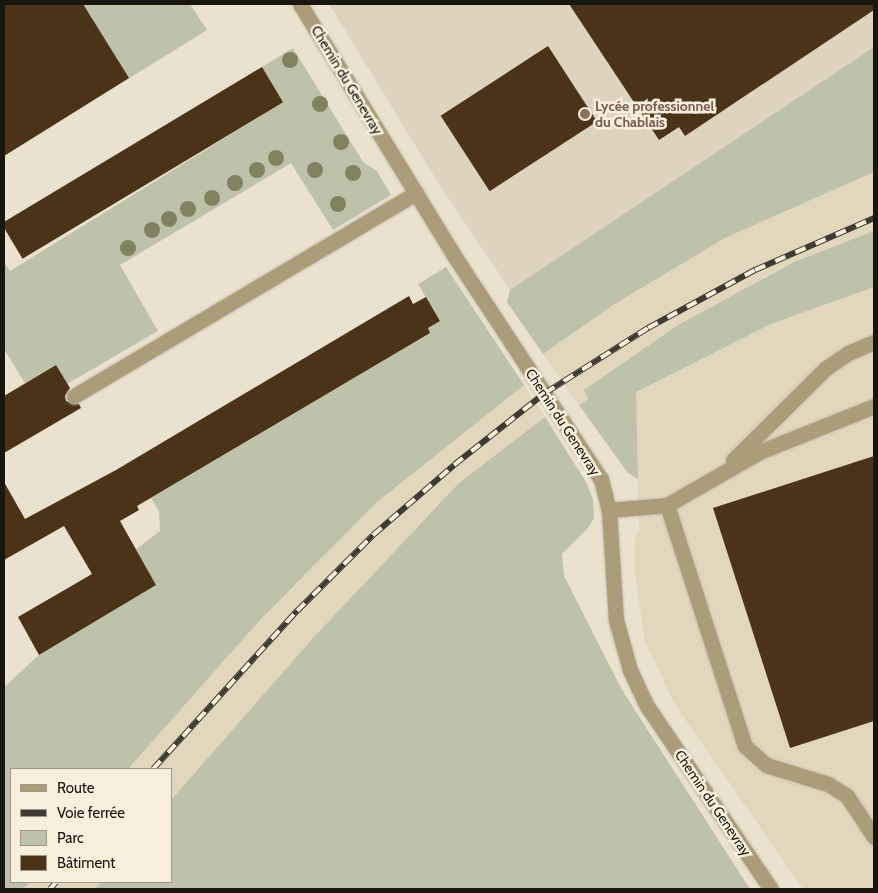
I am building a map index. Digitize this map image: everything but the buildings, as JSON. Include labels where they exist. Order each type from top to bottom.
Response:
[{"type":"street","name":"Chemin du Genevray","points":[[300,4],[416,193],[586,453],[601,479],[609,510],[613,604],[622,646],[632,676],[648,706],[771,889]]},
{"type":"street","points":[[74,396],[416,193]]},
{"type":"street","points":[[719,473],[826,368],[848,353],[874,342]]},
{"type":"street","points":[[609,510],[667,505],[719,473],[800,433],[874,406]]},
{"type":"street","points":[[667,505],[745,746],[766,765],[828,784],[847,796],[874,837]]},
{"type":"shaded area","name":"Lycée professionnel du Chablais","points":[[329,4],[874,4],[874,47],[510,290],[437,181]]},
{"type":"shaded area","points":[[874,172],[874,231],[796,261],[678,325],[584,390],[588,399],[579,405],[543,354],[613,305],[725,238]]},
{"type":"shaded area","points":[[874,287],[874,889],[803,889],[674,703],[645,641],[635,575],[635,540],[639,531],[636,392],[771,324]]},
{"type":"shaded area","points":[[524,385],[545,417],[459,483],[313,638],[172,799],[172,768],[129,768],[259,621],[377,502]]},
{"type":"shaded area","points":[[29,883],[100,883],[94,889],[23,889]]},
{"type":"green space","points":[[4,4],[190,4],[207,30],[4,156]]},
{"type":"green space","points":[[874,47],[874,172],[725,238],[613,305],[543,354],[507,302],[510,290]]},
{"type":"green space","points":[[293,48],[363,162],[377,171],[391,195],[333,230],[291,163],[120,265],[158,331],[67,384],[56,365],[25,383],[4,349],[4,262],[10,271],[283,102],[262,67]]},
{"type":"green space","points":[[874,231],[874,287],[771,324],[636,392],[638,479],[628,473],[579,405],[588,399],[584,390],[678,325],[796,261]]},
{"type":"green space","points":[[446,267],[524,385],[377,502],[259,621],[129,768],[10,768],[10,883],[29,883],[23,889],[4,889],[4,687],[39,655],[156,585],[136,549],[160,531],[159,511],[151,498],[430,333],[428,328],[440,321],[418,284]]},
{"type":"green space","points":[[545,417],[586,482],[593,499],[594,518],[588,528],[562,554],[564,576],[622,690],[750,889],[94,889],[100,883],[172,883],[172,799],[313,638],[459,483]]},
{"type":"railway","points":[[154,768],[297,611],[373,535],[454,465],[545,393],[648,328],[755,270],[874,218]]},
{"type":"railway","points":[[50,889],[55,883]]},
{"type":"place","name":"Lycée professionnel du Chablais","points":[[585,114]]}]
